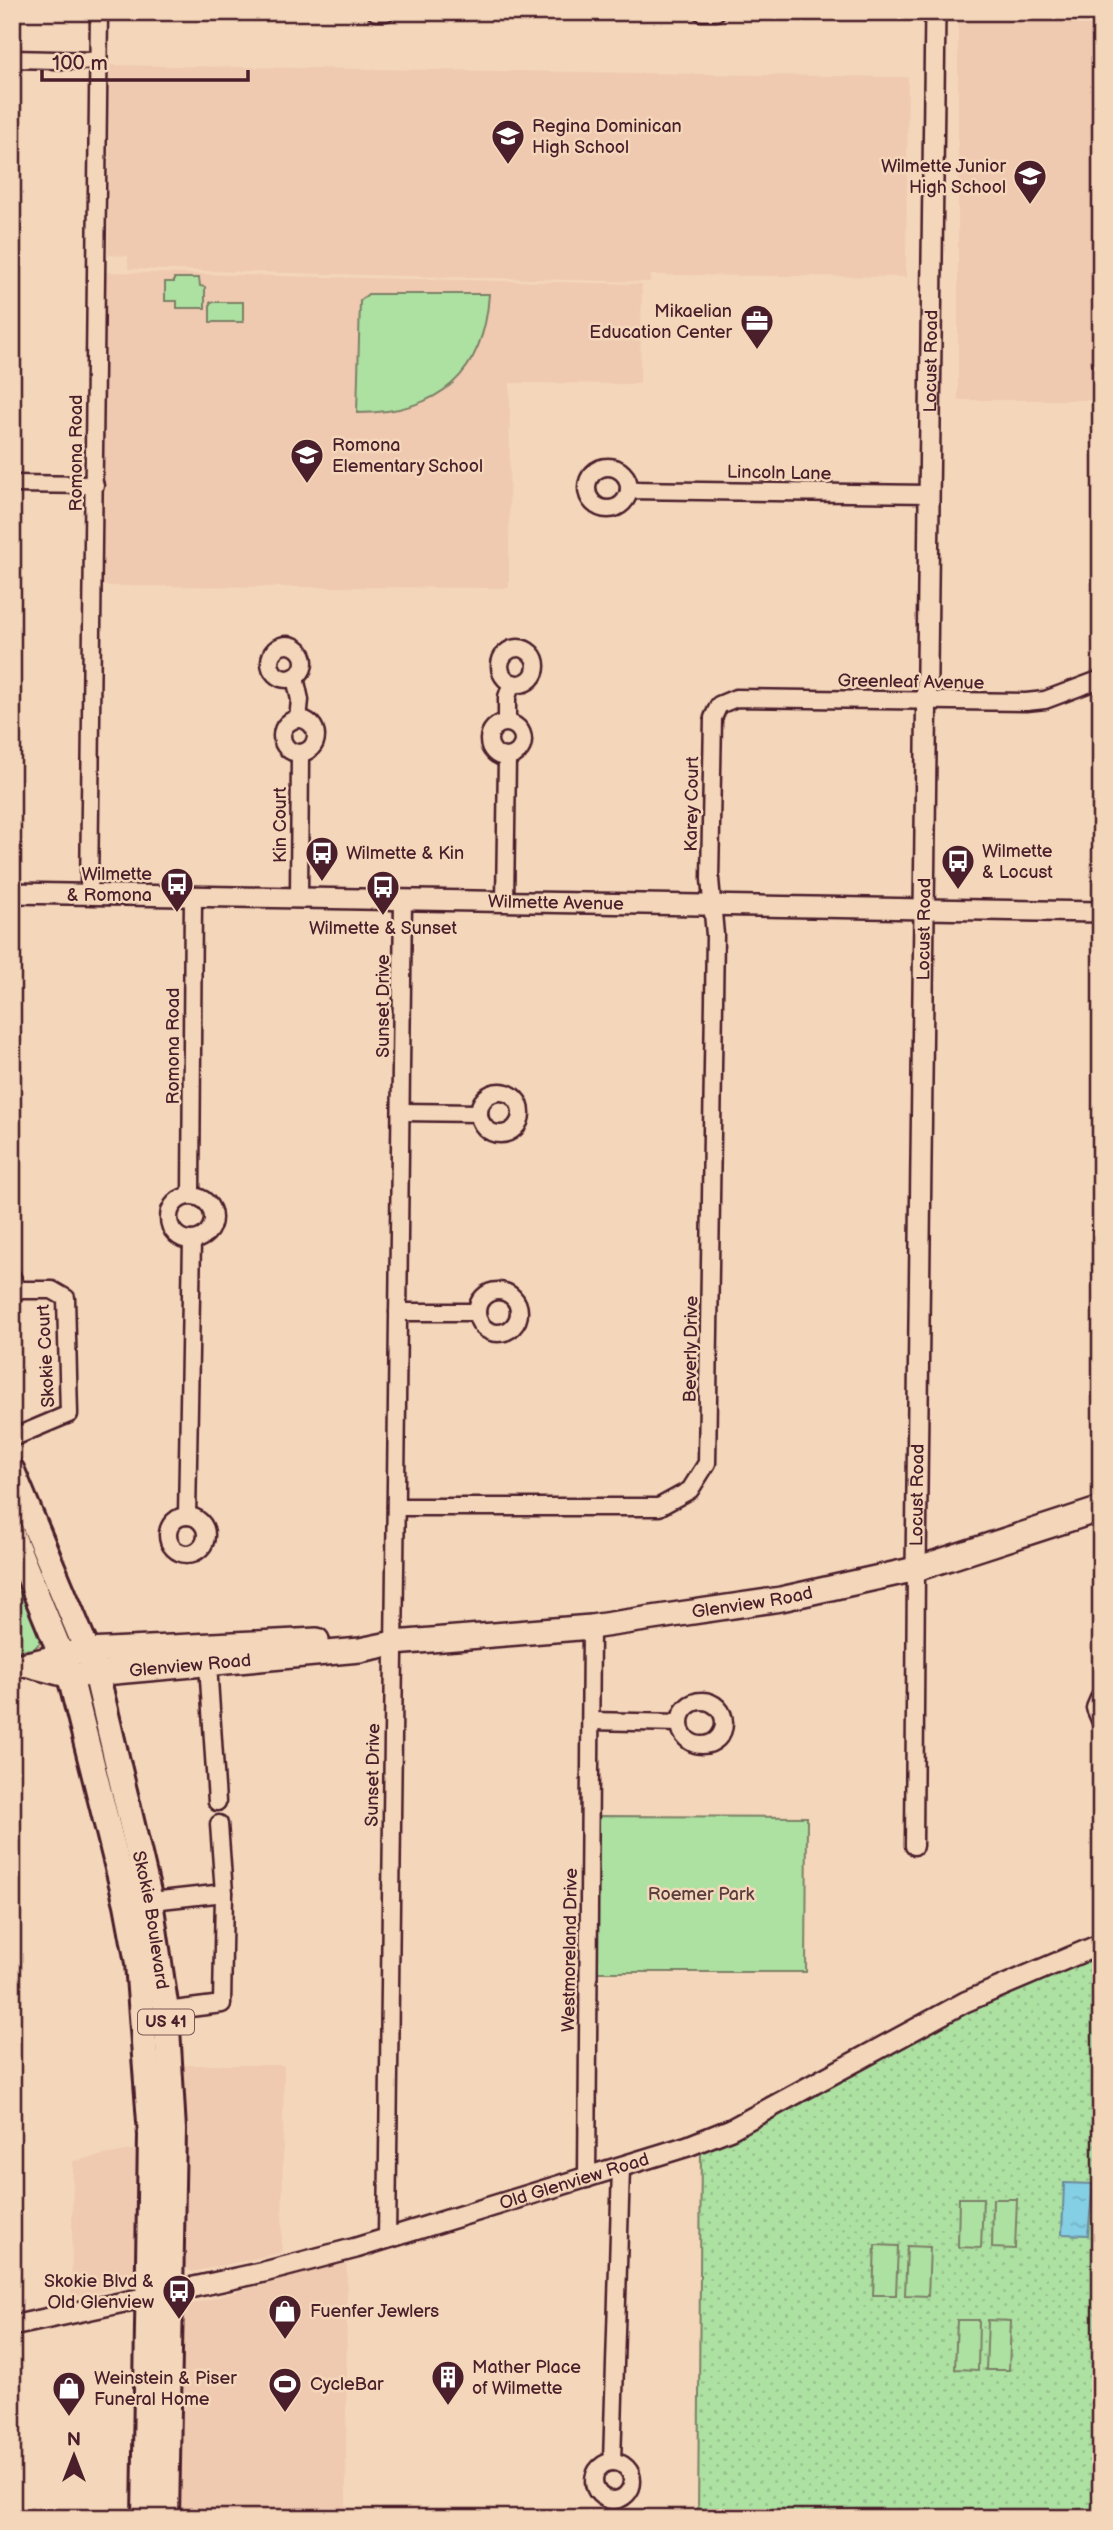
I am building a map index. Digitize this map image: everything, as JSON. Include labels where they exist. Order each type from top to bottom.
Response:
[{"type":"main road","name":"Skokie Boulevard","points":[[12,1471],[91,1661],[139,1902],[166,2011],[173,2130],[145,2518]]},
{"type":"main road","name":"Glenview Road","points":[[91,1661],[208,1664],[360,1650],[394,1643],[591,1627],[781,1599],[916,1569],[1101,1509]]},
{"type":"main road","name":"Skokie Boulevard","points":[[12,1535],[66,1664],[139,1902],[138,1962],[151,2135],[166,2518]]},
{"type":"main road","name":"Glenview Road","points":[[20,1666],[359,1638],[394,1643]]},
{"type":"street","name":"Romona Road","points":[[89,894],[99,12]]},
{"type":"street","points":[[376,12],[386,12]]},
{"type":"street","points":[[702,12],[716,12]]},
{"type":"street","name":"Locust Road","points":[[914,1846],[935,12]]},
{"type":"street","points":[[12,59],[98,61]]},
{"type":"street","points":[[12,484],[95,485]]},
{"type":"street","name":"Lincoln Lane","points":[[629,490],[929,494]]},
{"type":"street","name":"Kin Court","points":[[295,677],[300,700],[298,719]]},
{"type":"street","name":"Greenleaf Avenue","points":[[719,705],[736,698],[926,702],[1045,700],[1101,679]]},
{"type":"street","points":[[508,722],[507,697],[512,683]]},
{"type":"street","name":"Karey Court","points":[[713,905],[710,878],[713,718],[719,705]]},
{"type":"street","name":"Kin Court","points":[[298,719],[309,723],[316,738],[311,748],[300,753],[290,750],[282,737],[289,723],[298,719]]},
{"type":"street","points":[[508,722],[521,732],[523,743],[518,752],[508,757]]},
{"type":"street","points":[[508,722],[492,729],[488,740],[492,750],[508,757]]},
{"type":"street","name":"Kin Court","points":[[299,898],[300,753]]},
{"type":"street","points":[[505,902],[508,757]]},
{"type":"street","name":"Wilmette Avenue","points":[[12,893],[1101,912]]},
{"type":"street","name":"Romona Road","points":[[191,1196],[193,896]]},
{"type":"street","name":"Sunset Drive","points":[[387,2238],[403,900]]},
{"type":"street","name":"Beverly Drive","points":[[396,1507],[638,1510],[659,1507],[676,1500],[700,1478],[707,1463],[709,1442],[715,935],[713,905]]},
{"type":"street","points":[[402,1112],[479,1112]]},
{"type":"street","points":[[191,1196],[204,1200],[213,1218],[209,1231],[192,1240],[173,1232],[169,1219],[178,1200],[191,1196]]},
{"type":"street","points":[[187,1516],[192,1240]]},
{"type":"street","name":"Skokie Court","points":[[12,1277],[17,1290],[52,1290],[66,1298],[69,1414],[12,1438]]},
{"type":"street","points":[[398,1312],[477,1312]]},
{"type":"street","name":"Westmoreland Drive","points":[[587,2179],[591,1627]]},
{"type":"street","points":[[208,1664],[217,1802]]},
{"type":"street","points":[[1101,1694],[1095,1709],[1101,1721]]},
{"type":"street","points":[[591,1721],[680,1723]]},
{"type":"street","points":[[166,2011],[222,2004],[224,1893],[219,1825]]},
{"type":"street","points":[[139,1902],[224,1893]]},
{"type":"street","name":"Old Glenview Road","points":[[12,2326],[264,2272],[621,2168],[731,2129],[965,2002],[1101,1944]]},
{"type":"street","points":[[612,2462],[621,2168]]},
{"type":"shaded area","name":"Wilmette Junior High School","points":[[958,12],[1101,12],[1101,400],[958,400]]},
{"type":"shaded area","name":"Regina Dominican High School","points":[[110,65],[908,77],[906,277],[651,275],[650,282],[128,269],[128,256],[108,255]]},
{"type":"shaded area","name":"Romona Elementary School","points":[[106,272],[642,284],[640,384],[510,383],[509,588],[103,586]]},
{"type":"shaded area","points":[[180,2065],[284,2065],[282,2253],[192,2272],[181,2265]]},
{"type":"shaded area","points":[[141,2148],[138,2284],[71,2298],[73,2161]]},
{"type":"shaded area","points":[[347,2262],[346,2518],[175,2518],[181,2307]]},
{"type":"green space","points":[[174,278],[199,278],[200,286],[205,287],[205,308],[177,308],[177,301],[165,301],[165,282],[174,282]]},
{"type":"green space","points":[[368,294],[489,294],[478,347],[466,368],[452,384],[433,397],[411,406],[357,413],[360,301]]},
{"type":"green space","points":[[210,302],[243,302],[243,322],[210,322]]},
{"type":"green space","points":[[12,1552],[45,1637],[34,1649],[12,1651]]},
{"type":"green space","name":"Roemer Park","points":[[598,1816],[807,1817],[806,1972],[596,1972]]},
{"type":"green space","points":[[1101,1953],[1101,2518],[698,2518],[701,2149],[994,1998]]},
{"type":"green space","points":[[959,2198],[983,2198],[981,2248],[958,2247]]},
{"type":"green space","points":[[993,2199],[1017,2199],[1015,2249],[992,2248]]},
{"type":"green space","points":[[875,2245],[898,2246],[896,2295],[873,2295]]},
{"type":"green space","points":[[907,2246],[930,2247],[928,2296],[905,2295]]},
{"type":"green space","points":[[957,2320],[979,2320],[978,2370],[955,2369]]},
{"type":"green space","points":[[988,2320],[1011,2321],[1009,2370],[986,2370]]},
{"type":"water","points":[[1064,2183],[1093,2184],[1088,2235],[1062,2234]]},
{"type":"place","name":"Regina Dominican High School","points":[[508,166]]},
{"type":"place","name":"Wilmette Junior High School","points":[[1030,206]]},
{"type":"place","name":"Mikaelian Education Center","points":[[757,351]]},
{"type":"place","name":"Romona Elementary School","points":[[307,485]]},
{"type":"place","name":"Wilmette & Kin","points":[[322,883]]},
{"type":"place","name":"Wilmette & Locust","points":[[958,891]]},
{"type":"place","name":"Wilmette & Romona","points":[[177,914]]},
{"type":"place","name":"Wilmette & Sunset","points":[[383,917]]},
{"type":"place","name":"Skokie Blvd & Old Glenview","points":[[179,2321]]},
{"type":"place","name":"Fuenfer Jewlers","points":[[285,2341]]},
{"type":"place","name":"Mather Place of Wilmette","points":[[448,2407]]},
{"type":"place","name":"CycleBar","points":[[285,2414]]},
{"type":"place","name":"Weinstein & Piser Funeral Home","points":[[69,2418]]}]
